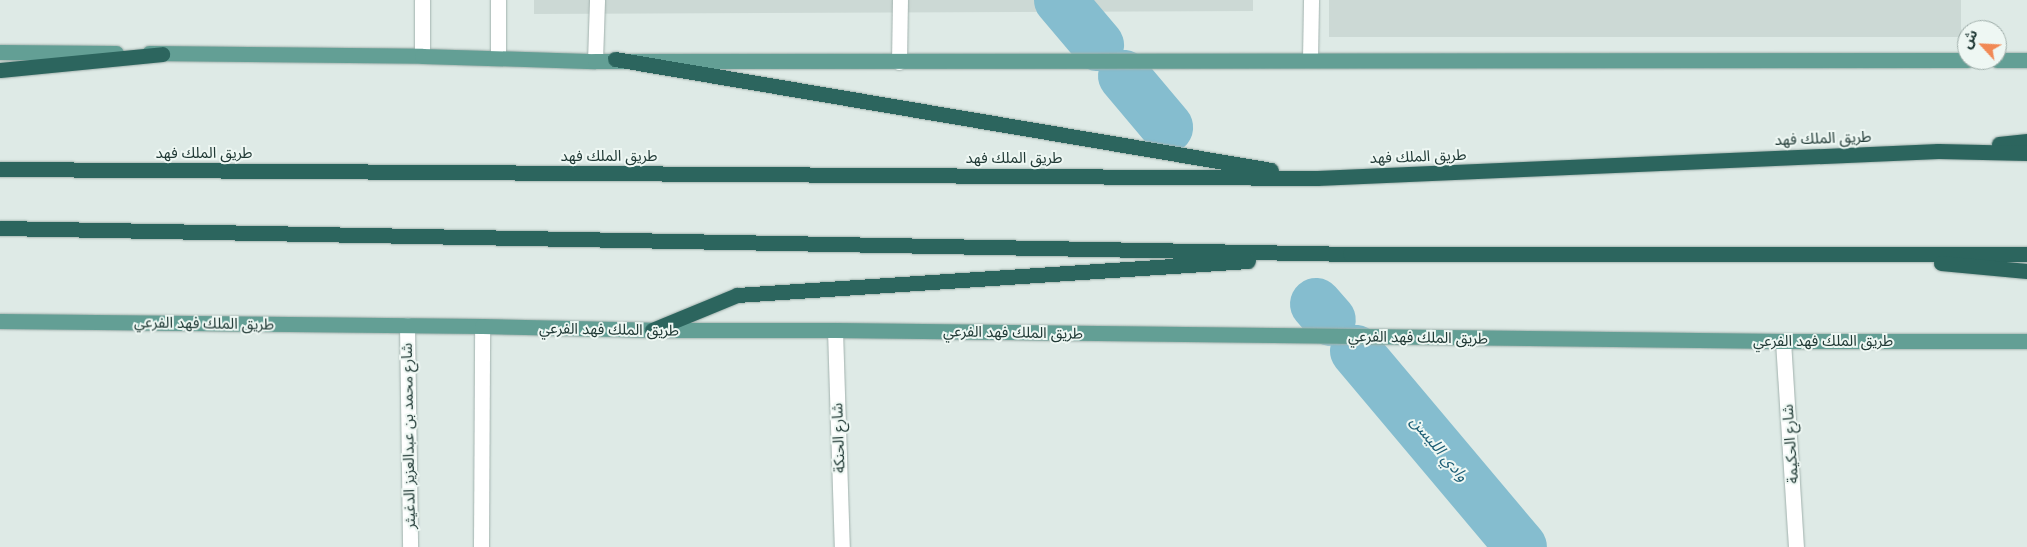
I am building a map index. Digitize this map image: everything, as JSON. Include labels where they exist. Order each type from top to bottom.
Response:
[{"type":"highway","points":[[0,70],[162,54]]},
{"type":"highway","points":[[615,59],[1317,178]]},
{"type":"highway","points":[[1938,151],[2027,141]]},
{"type":"highway","name":"طريق الملك فهد","points":[[0,169],[1317,178],[1938,151],[2027,153]]},
{"type":"highway","points":[[0,228],[1350,254],[2027,254]]},
{"type":"highway","points":[[652,330],[737,295],[1350,254]]},
{"type":"highway","points":[[1858,254],[2027,271]]},
{"type":"main road","points":[[0,52],[422,56],[595,61],[615,59],[899,62],[1310,59],[1957,60]]},
{"type":"main road","points":[[2007,60],[2027,60]]},
{"type":"main road","name":"طريق الملك فهد الفرعي","points":[[0,321],[482,326],[652,330],[834,330],[1783,341],[2027,340]]},
{"type":"street","points":[[422,0],[422,56]]},
{"type":"street","points":[[498,0],[498,58]]},
{"type":"street","points":[[595,61],[597,0]]},
{"type":"street","points":[[899,62],[900,0]]},
{"type":"street","points":[[1310,0],[1310,59]]},
{"type":"street","name":"شارع محمد بن عبدالعزيز الدغيثر","points":[[407,326],[410,547]]},
{"type":"street","points":[[481,547],[482,326]]},
{"type":"street","name":"شارع الحنكة","points":[[834,330],[842,547]]},
{"type":"street","name":"شارع الحكيمة","points":[[1783,341],[1796,547]]},
{"type":"shaded area","points":[[534,0],[1253,0],[1253,11],[534,14]]},
{"type":"shaded area","points":[[1329,0],[1961,0],[1961,20],[1957,20],[1957,37],[1329,37]]},
{"type":"waterway","name":"وادي الليسن","points":[[1060,0],[1098,45]]},
{"type":"waterway","name":"وادي الليسن","points":[[1124,76],[1167,127]]},
{"type":"waterway","name":"وادي الليسن","points":[[1316,304],[1330,320]]},
{"type":"waterway","name":"وادي الليسن","points":[[1356,351],[1521,547]]}]
